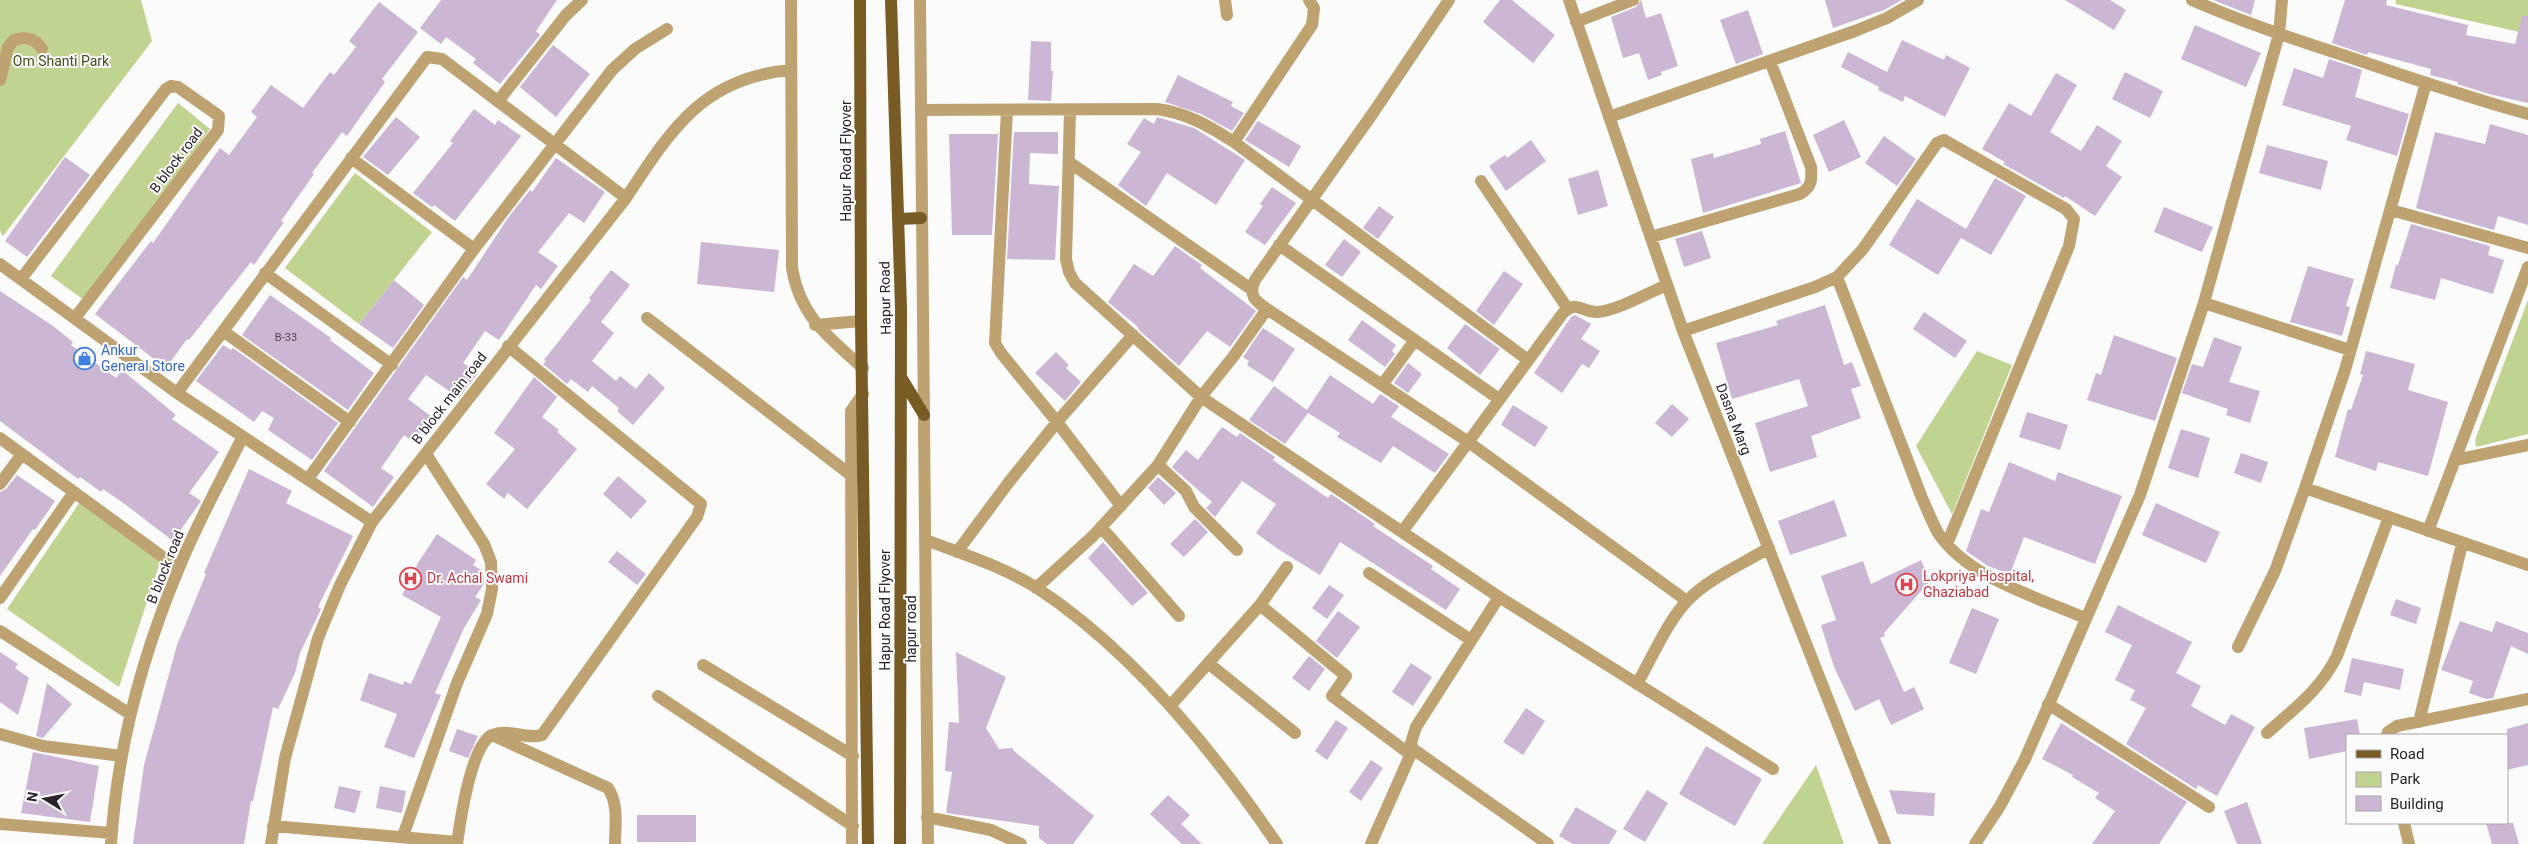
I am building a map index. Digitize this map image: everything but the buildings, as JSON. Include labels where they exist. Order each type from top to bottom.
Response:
[{"type":"main road","name":"Hapur Road Flyover","points":[[860,0],[861,321],[864,423],[868,844]]},
{"type":"main road","points":[[891,0],[898,219],[921,218]]},
{"type":"main road","name":"Hapur Road","points":[[898,219],[901,377]]},
{"type":"main road","name":"Hapur Road Flyover","points":[[900,844],[901,377]]},
{"type":"main road","points":[[901,377],[924,415]]},
{"type":"street","points":[[499,100],[566,15],[582,0]]},
{"type":"street","points":[[791,0],[792,268],[801,302],[815,324],[863,368]]},
{"type":"street","name":"hapur road","points":[[920,0],[928,844]]},
{"type":"street","points":[[1225,0],[1227,15]]},
{"type":"street","points":[[1234,142],[1312,24],[1314,8],[1309,0]]},
{"type":"street","points":[[1251,289],[1449,0]]},
{"type":"street","name":"Dasna Marg","points":[[1568,0],[1684,331],[1884,844]]},
{"type":"street","points":[[1576,22],[1633,0]]},
{"type":"street","points":[[1609,117],[1863,28],[1887,18],[1918,0]]},
{"type":"street","points":[[2192,0],[2279,34],[2426,83],[2528,114]]},
{"type":"street","points":[[1975,844],[2000,806],[2025,759],[2140,495],[2204,303],[2279,34],[2282,0]]},
{"type":"street","points":[[308,479],[474,249],[621,60],[667,29]]},
{"type":"street","points":[[0,80],[8,47],[14,40],[30,38],[38,42],[42,50]]},
{"type":"street","points":[[177,393],[427,57],[435,56],[442,59],[499,100],[626,198]]},
{"type":"street","points":[[1651,237],[1800,194],[1809,189],[1812,180],[1811,167],[1770,61]]},
{"type":"street","name":"B block main road","points":[[271,844],[285,758],[318,638],[340,585],[372,522],[508,346],[626,198],[655,155],[693,108],[711,95],[743,81],[769,72],[790,70]]},
{"type":"street","points":[[2238,647],[2275,571],[2305,488],[2350,350],[2426,83]]},
{"type":"street","name":"B block road","points":[[21,279],[166,89],[171,86],[178,87],[219,116],[218,130],[75,318]]},
{"type":"street","points":[[921,110],[1157,109],[1177,112],[1202,122],[1234,142],[1528,360]]},
{"type":"street","points":[[1007,110],[996,343],[1001,353],[1121,506]]},
{"type":"street","points":[[1070,110],[1066,259],[1069,272],[1075,282],[1201,397],[1499,597],[1773,769]]},
{"type":"street","points":[[1684,331],[1815,287],[1837,276],[1864,249],[1931,151],[1937,143],[1944,140],[2066,209],[2074,219],[2069,246],[1947,544]]},
{"type":"street","points":[[351,158],[474,249]]},
{"type":"street","points":[[1068,162],[1251,289],[1256,302],[1467,441],[1687,600]]},
{"type":"street","points":[[1481,181],[1568,309]]},
{"type":"street","points":[[2391,210],[2528,248]]},
{"type":"street","points":[[1280,245],[1499,399]]},
{"type":"street","points":[[0,264],[177,393],[242,438],[372,522]]},
{"type":"street","points":[[2428,531],[2528,266]]},
{"type":"street","points":[[266,273],[392,365]]},
{"type":"street","points":[[1837,276],[1922,498],[1938,532],[1963,560],[1991,578],[2085,618]]},
{"type":"street","points":[[1402,532],[1467,441],[1568,309],[1576,306],[1590,311],[1606,310],[1667,285]]},
{"type":"street","points":[[2204,303],[2350,350]]},
{"type":"street","points":[[1036,588],[1101,527],[1158,465],[1201,397],[1233,358],[1267,309]]},
{"type":"street","points":[[646,318],[852,476]]},
{"type":"street","points":[[815,324],[861,321]]},
{"type":"street","points":[[223,331],[350,422]]},
{"type":"street","points":[[957,552],[1057,422],[1133,335]]},
{"type":"street","points":[[1382,385],[1415,340]]},
{"type":"street","points":[[273,826],[403,836],[457,843],[473,765],[483,744],[492,735],[513,733],[533,738],[542,735],[696,517],[701,504],[508,346]]},
{"type":"street","points":[[852,844],[851,411],[863,394]]},
{"type":"street","points":[[0,438],[178,568]]},
{"type":"street","name":"B block road","points":[[111,838],[122,756],[130,714],[147,653],[178,568],[242,438]]},
{"type":"street","points":[[2455,460],[2528,445]]},
{"type":"street","points":[[0,484],[22,454]]},
{"type":"street","points":[[403,836],[457,683],[487,614],[492,590],[491,562],[484,544],[426,454]]},
{"type":"street","points":[[1158,465],[1186,492],[1194,507],[1237,550]]},
{"type":"street","points":[[2305,488],[2462,544],[2528,565]]},
{"type":"street","points":[[0,598],[74,492]]},
{"type":"street","points":[[2267,733],[2327,677],[2337,656],[2389,517]]},
{"type":"street","points":[[1101,527],[1179,616]]},
{"type":"street","points":[[926,540],[1036,588],[1080,618],[1170,706],[1239,788],[1277,844]]},
{"type":"street","points":[[2419,722],[2462,544]]},
{"type":"street","points":[[1637,684],[1676,614],[1687,600],[1769,548]]},
{"type":"street","points":[[1170,706],[1260,605],[1286,567]]},
{"type":"street","points":[[1369,574],[1471,640]]},
{"type":"street","points":[[1371,844],[1412,752],[1411,743],[1416,727],[1499,597]]},
{"type":"street","points":[[1260,605],[1346,676],[1332,696],[1548,844]]},
{"type":"street","points":[[0,631],[130,714]]},
{"type":"street","points":[[1208,663],[1295,733]]},
{"type":"street","points":[[703,665],[853,756]]},
{"type":"street","points":[[658,696],[853,826]]},
{"type":"street","points":[[2387,734],[2396,726],[2528,699]]},
{"type":"street","points":[[2048,704],[2209,807]]},
{"type":"street","points":[[0,734],[43,746],[122,756]]},
{"type":"street","points":[[492,735],[601,784],[613,797],[615,808],[615,844]]},
{"type":"street","points":[[927,817],[991,830],[1021,844]]},
{"type":"street","points":[[0,824],[111,838]]},
{"type":"street","points":[[2404,824],[2409,844]]},
{"type":"green space","name":"Om Shanti Park","points":[[0,0],[141,0],[152,41],[3,236],[0,231]]},
{"type":"green space","points":[[2396,0],[2528,0],[2528,34],[2396,4]]},
{"type":"green space","points":[[178,103],[210,129],[88,303],[51,276]]},
{"type":"green space","points":[[355,173],[432,232],[359,324],[285,268]]},
{"type":"green space","points":[[2528,300],[2528,434],[2476,447],[2475,440]]},
{"type":"green space","points":[[1977,351],[2012,365],[1952,514],[1916,446]]},
{"type":"green space","points":[[80,502],[161,559],[119,687],[7,609]]},
{"type":"green space","points":[[1816,765],[1844,844],[1762,844]]},
{"type":"place","name":"Ankur General Store","points":[[85,358]]},
{"type":"place","name":"Dr. Achal Swami","points":[[411,578]]},
{"type":"place","name":"Lokpriya Hospital, Ghaziabad","points":[[1907,584]]}]
